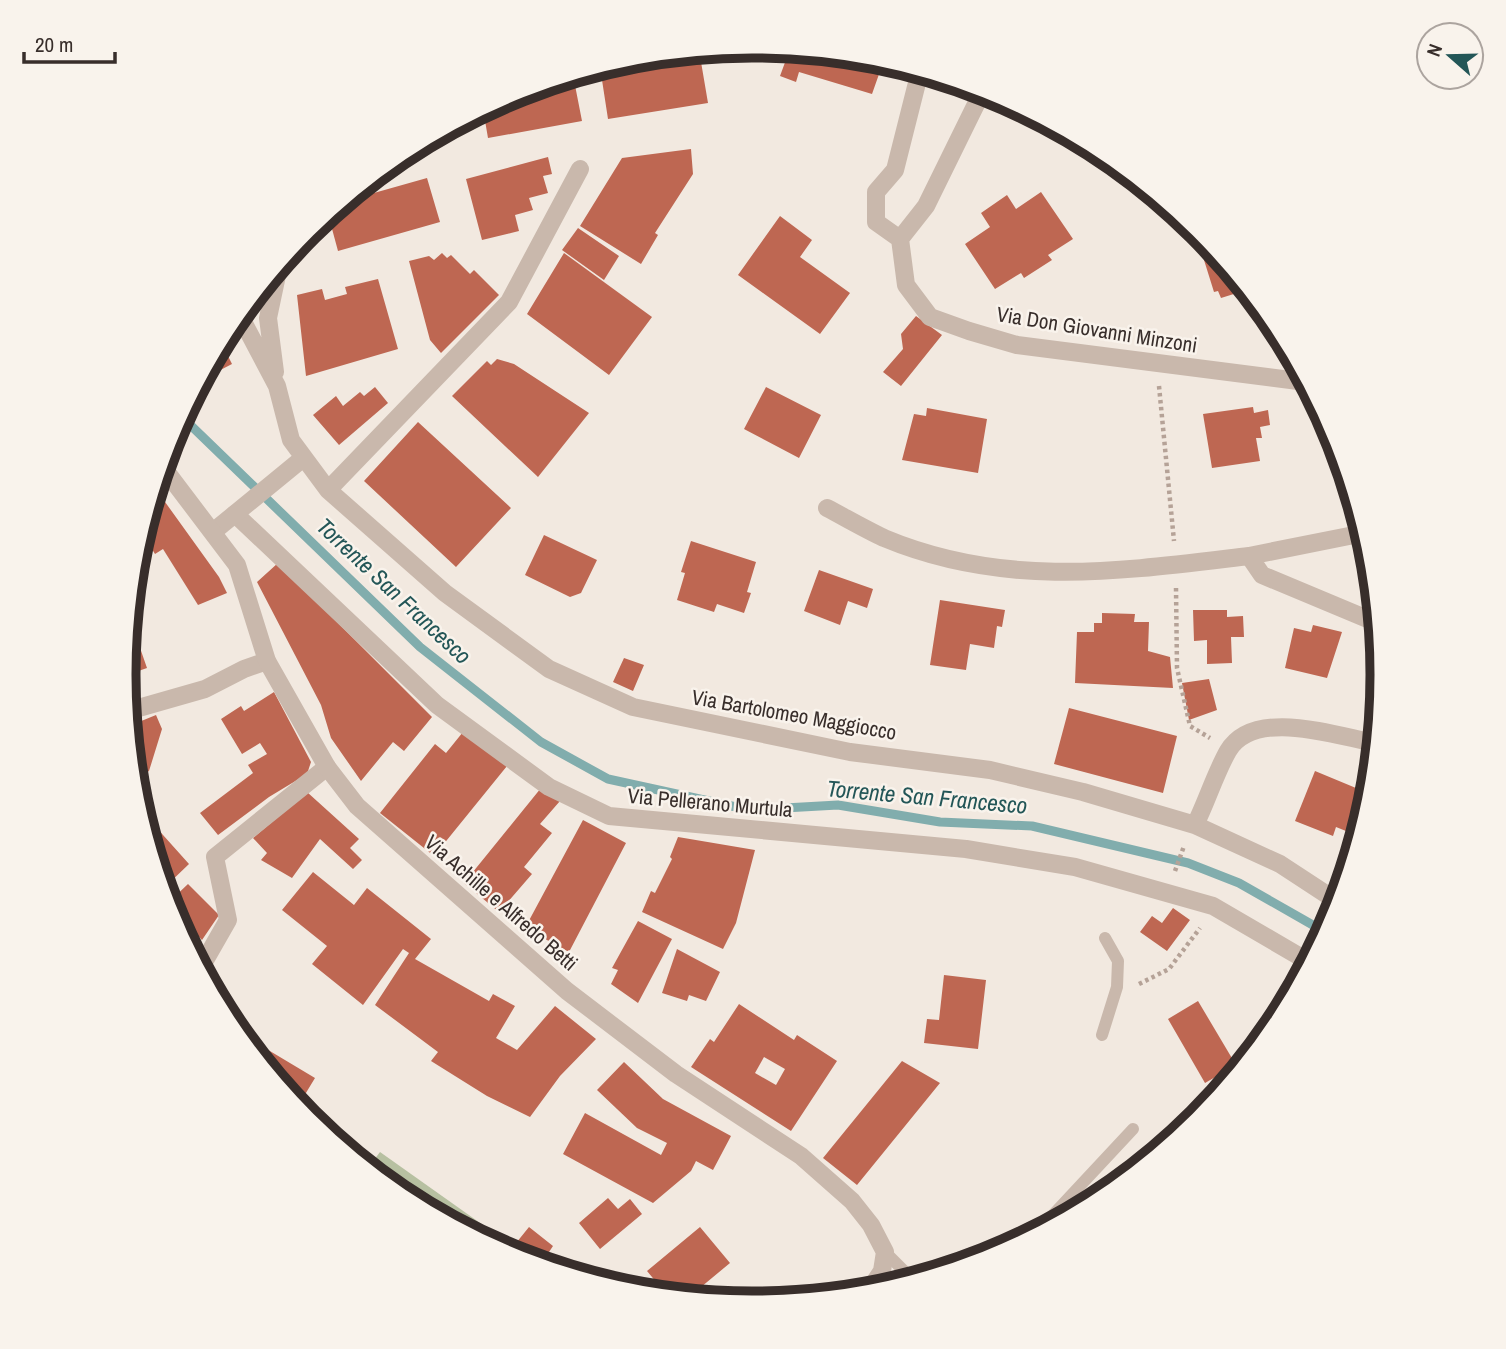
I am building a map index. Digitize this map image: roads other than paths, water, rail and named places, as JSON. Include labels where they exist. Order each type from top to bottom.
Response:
[{"type":"street","points":[[918,80],[895,170],[876,192],[876,222],[900,239],[926,206],[978,101]]},
{"type":"street","points":[[328,490],[509,302],[580,169]]},
{"type":"street","name":"Via Don Giovanni Minzoni","points":[[900,239],[906,285],[930,317],[969,331],[1017,345],[1295,381]]},
{"type":"street","points":[[275,286],[268,318],[277,386]]},
{"type":"street","points":[[245,325],[277,386]]},
{"type":"street","name":"Via Bartolomeo Maggiocco","points":[[277,386],[297,463],[445,593],[500,636],[549,669],[633,707],[850,752],[990,770],[1083,792],[1280,864],[1329,896]]},
{"type":"street","points":[[214,531],[297,463]]},
{"type":"street","name":"Via Achille e Alfredo Betti","points":[[169,475],[237,565],[267,661],[327,767],[357,806],[567,991],[676,1074],[801,1156],[852,1201],[871,1225],[885,1252]]},
{"type":"street","points":[[827,508],[885,538],[974,565],[1029,573],[1102,573],[1249,556],[1354,535]]},
{"type":"street","name":"Via Pellerano Murtula","points":[[235,514],[437,705],[549,787],[609,816],[965,849],[1075,867],[1213,906],[1301,957]]},
{"type":"street","points":[[1249,556],[1262,575],[1366,619]]},
{"type":"street","points":[[138,708],[205,690],[244,669],[267,661]]},
{"type":"street","points":[[1191,832],[1229,749],[1243,735],[1281,725],[1365,741]]},
{"type":"street","points":[[206,958],[228,920],[215,857],[327,767]]},
{"type":"street","points":[[877,1278],[885,1252]]},
{"type":"lane","points":[[1102,1035],[1117,987],[1118,961],[1105,938]]},
{"type":"lane","points":[[1056,1212],[1133,1129]]},
{"type":"lane","points":[[885,1252],[905,1272]]},
{"type":"waterway","name":"Torrente San Francesco","points":[[190,424],[420,647],[541,742],[608,779],[750,810],[838,805],[940,822],[1032,826],[1188,863],[1239,883],[1316,927]]}]
